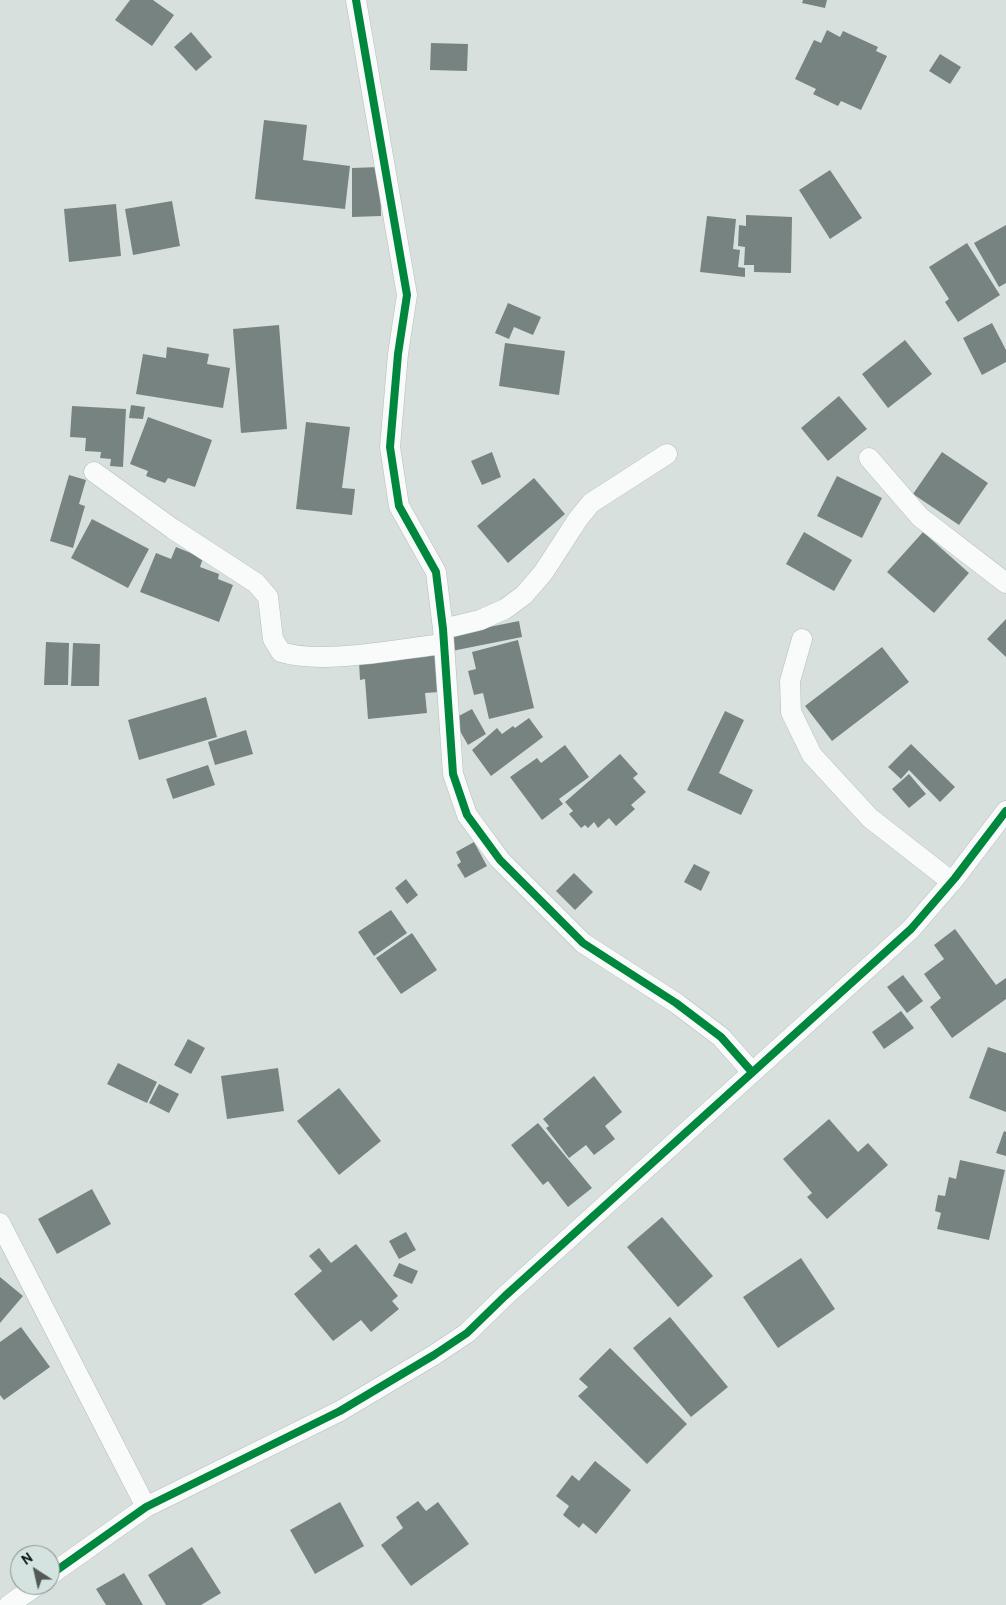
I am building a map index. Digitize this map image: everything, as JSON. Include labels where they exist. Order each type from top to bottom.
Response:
[{"type":"street","points":[[356,0],[407,295],[398,354],[390,447],[399,506],[436,572],[443,636],[452,774],[467,815],[500,860],[583,942],[676,1002],[721,1037],[752,1072]]},
{"type":"street","points":[[94,472],[173,529],[256,583],[268,597],[273,639],[281,652],[298,658],[324,658],[443,636],[505,610],[524,595],[544,573],[578,519],[591,503],[667,454]]},
{"type":"street","points":[[869,458],[920,518],[1006,582]]},
{"type":"street","points":[[802,638],[790,681],[791,712],[812,755],[870,818],[952,882]]},
{"type":"street","points":[[60,1569],[146,1507],[340,1412],[467,1333],[505,1296],[911,929],[952,882],[1006,810]]},
{"type":"street","points":[[0,1223],[146,1507]]},
{"type":"street","points":[[9,1605],[23,1595]]},
{"type":"building","points":[[130,0],[153,0],[174,15],[152,46],[115,20]]},
{"type":"building","points":[[803,0],[827,0],[825,8],[802,3]]},
{"type":"building","points":[[827,30],[840,37],[843,31],[878,47],[876,51],[887,56],[861,110],[841,101],[838,106],[813,94],[816,89],[795,79],[814,40],[821,43]]},
{"type":"building","points":[[191,32],[212,57],[196,71],[174,47]]},
{"type":"building","points":[[431,43],[468,44],[467,71],[430,70]]},
{"type":"building","points":[[940,54],[961,67],[950,84],[929,71]]},
{"type":"building","points":[[264,120],[307,125],[303,160],[350,166],[345,209],[255,199]]},
{"type":"building","points":[[380,167],[381,216],[352,217],[352,168]]},
{"type":"building","points":[[830,170],[862,218],[830,239],[799,190]]},
{"type":"building","points":[[172,201],[180,246],[133,255],[125,209]]},
{"type":"building","points":[[116,204],[121,256],[69,262],[64,209]]},
{"type":"building","points":[[746,215],[792,217],[791,273],[754,272],[754,265],[744,265],[745,247],[738,246],[739,225],[746,226]]},
{"type":"building","points":[[707,216],[736,219],[733,249],[740,250],[738,267],[745,268],[745,277],[700,272]]},
{"type":"building","points":[[1006,225],[1006,283],[999,287],[974,243]]},
{"type":"building","points":[[967,243],[1000,295],[958,322],[945,302],[949,299],[929,267]]},
{"type":"building","points":[[508,303],[541,317],[533,335],[514,327],[509,339],[495,333]]},
{"type":"building","points":[[992,323],[1006,350],[1006,362],[982,375],[963,338]]},
{"type":"building","points":[[279,325],[287,429],[241,433],[233,329]]},
{"type":"building","points":[[905,340],[932,374],[888,408],[862,374]]},
{"type":"building","points":[[505,343],[565,351],[559,395],[499,386]]},
{"type":"building","points":[[167,347],[209,354],[207,364],[230,368],[223,408],[136,394],[143,354],[166,358]]},
{"type":"building","points":[[839,396],[867,429],[828,461],[801,428]]},
{"type":"building","points":[[131,405],[145,407],[143,419],[129,418]]},
{"type":"building","points":[[72,406],[126,409],[123,467],[110,466],[111,459],[100,458],[101,452],[85,451],[86,438],[70,437]]},
{"type":"building","points":[[148,417],[212,440],[195,487],[168,478],[165,483],[146,476],[148,471],[130,464]]},
{"type":"building","points":[[306,422],[350,427],[342,488],[355,489],[352,515],[296,509]]},
{"type":"building","points":[[492,452],[501,477],[482,485],[471,461]]},
{"type":"building","points":[[942,452],[988,483],[959,525],[913,494]]},
{"type":"building","points":[[69,475],[86,480],[79,504],[85,506],[73,548],[50,541]]},
{"type":"building","points":[[837,476],[882,498],[862,538],[817,516]]},
{"type":"building","points":[[534,478],[565,514],[508,563],[477,526]]},
{"type":"building","points":[[92,519],[149,549],[128,588],[71,558]]},
{"type":"building","points":[[804,532],[852,560],[834,591],[786,564]]},
{"type":"building","points":[[923,532],[969,573],[934,613],[887,572]]},
{"type":"building","points":[[176,547],[203,558],[200,567],[219,574],[218,579],[233,585],[219,622],[140,592],[156,553],[171,559]]},
{"type":"building","points":[[1006,619],[1006,657],[987,639]]},
{"type":"building","points":[[519,621],[522,637],[452,651],[449,635]]},
{"type":"building","points":[[518,640],[534,708],[489,719],[483,693],[474,695],[468,671],[476,669],[472,652]]},
{"type":"building","points":[[46,642],[69,643],[68,685],[44,685]]},
{"type":"building","points":[[73,643],[100,644],[99,686],[71,686]]},
{"type":"building","points":[[882,647],[909,682],[832,741],[805,706]]},
{"type":"building","points":[[436,655],[439,692],[425,693],[427,713],[368,719],[365,679],[360,680],[359,662]]},
{"type":"building","points":[[206,697],[217,737],[139,760],[128,720]]},
{"type":"building","points":[[472,709],[486,734],[468,745],[453,719]]},
{"type":"building","points":[[725,711],[744,720],[719,773],[753,790],[741,815],[687,790]]},
{"type":"building","points":[[529,718],[543,737],[491,776],[472,750],[497,728],[502,734]]},
{"type":"building","points":[[246,730],[253,754],[215,765],[208,742]]},
{"type":"building","points":[[911,744],[955,787],[940,802],[909,770],[901,779],[888,767]]},
{"type":"building","points":[[565,745],[589,777],[559,799],[563,804],[542,820],[510,777],[537,758],[541,763]]},
{"type":"building","points":[[620,754],[638,774],[633,778],[646,792],[631,805],[635,809],[616,826],[609,818],[598,828],[594,822],[588,828],[585,825],[581,828],[569,814],[573,811],[565,802]]},
{"type":"building","points":[[208,765],[215,785],[173,799],[166,779]]},
{"type":"building","points":[[909,774],[926,794],[909,808],[892,789]]},
{"type":"building","points":[[474,842],[487,866],[465,878],[457,865],[461,862],[456,852]]},
{"type":"building","points":[[694,864],[710,872],[701,891],[684,882]]},
{"type":"building","points":[[574,873],[593,892],[575,910],[556,891]]},
{"type":"building","points":[[406,879],[418,895],[407,904],[395,888]]},
{"type":"building","points":[[391,910],[407,933],[374,956],[358,932]]},
{"type":"building","points":[[955,929],[996,985],[1006,978],[1006,999],[952,1038],[930,1007],[941,998],[924,974],[944,959],[934,945]]},
{"type":"building","points":[[412,933],[437,970],[401,994],[376,958]]},
{"type":"building","points":[[903,975],[923,1001],[907,1013],[887,987]]},
{"type":"building","points":[[901,1011],[914,1028],[884,1049],[872,1032]]},
{"type":"building","points":[[188,1039],[205,1048],[191,1074],[174,1065]]},
{"type":"building","points":[[988,1047],[1006,1053],[1006,1112],[969,1098]]},
{"type":"building","points":[[118,1063],[157,1082],[147,1103],[107,1084]]},
{"type":"building","points":[[278,1068],[284,1111],[227,1119],[221,1076]]},
{"type":"building","points":[[594,1076],[622,1112],[605,1126],[615,1139],[594,1155],[586,1145],[569,1158],[546,1128],[549,1126],[543,1119]]},
{"type":"building","points":[[159,1084],[179,1094],[169,1113],[149,1103]]},
{"type":"building","points":[[339,1088],[381,1141],[339,1175],[297,1121]]},
{"type":"building","points":[[829,1119],[858,1152],[868,1143],[888,1165],[827,1219],[807,1197],[812,1193],[783,1159]]},
{"type":"building","points":[[538,1123],[592,1188],[568,1207],[548,1181],[543,1185],[511,1145]]},
{"type":"building","points":[[1004,1131],[1006,1132],[1006,1156],[996,1153]]},
{"type":"building","points":[[960,1160],[1005,1170],[989,1240],[937,1229],[941,1213],[935,1211],[938,1195],[945,1196],[949,1177],[956,1179]]},
{"type":"building","points":[[92,1189],[111,1224],[57,1254],[38,1219]]},
{"type":"building","points":[[662,1217],[713,1276],[678,1307],[627,1247]]},
{"type":"building","points":[[406,1232],[416,1250],[399,1259],[389,1241]]},
{"type":"building","points":[[356,1244],[398,1296],[392,1301],[399,1309],[371,1332],[361,1320],[333,1341],[294,1294],[322,1271],[309,1256],[319,1248],[331,1263]]},
{"type":"building","points":[[801,1258],[835,1309],[778,1348],[743,1297]]},
{"type":"building","points":[[399,1263],[418,1271],[412,1284],[393,1276]]},
{"type":"building","points":[[0,1277],[23,1296],[0,1323]]},
{"type":"building","points":[[670,1317],[728,1387],[691,1417],[633,1348]]},
{"type":"building","points":[[21,1327],[50,1367],[4,1400],[0,1395],[0,1342]]},
{"type":"building","points":[[610,1348],[687,1424],[647,1464],[578,1396],[588,1387],[579,1379]]},
{"type":"building","points":[[595,1461],[631,1490],[596,1534],[583,1523],[579,1528],[563,1515],[569,1506],[556,1496],[572,1475],[579,1481]]},
{"type":"building","points":[[418,1501],[426,1511],[438,1502],[469,1544],[411,1586],[381,1545],[403,1528],[396,1517]]},
{"type":"building","points":[[340,1502],[364,1546],[315,1574],[290,1530]]},
{"type":"building","points":[[192,1547],[221,1593],[201,1605],[166,1605],[148,1575]]},
{"type":"building","points":[[124,1573],[143,1605],[106,1605],[96,1589]]},
{"type":"cycle path","points":[[356,0],[407,295],[398,354],[390,447],[399,506],[436,572],[443,629],[453,774],[467,815],[500,860],[583,943],[676,1003],[721,1037],[752,1072]]},
{"type":"cycle path","points":[[60,1568],[146,1507],[340,1411],[467,1333],[505,1296],[911,929],[955,878],[1006,811]]}]
